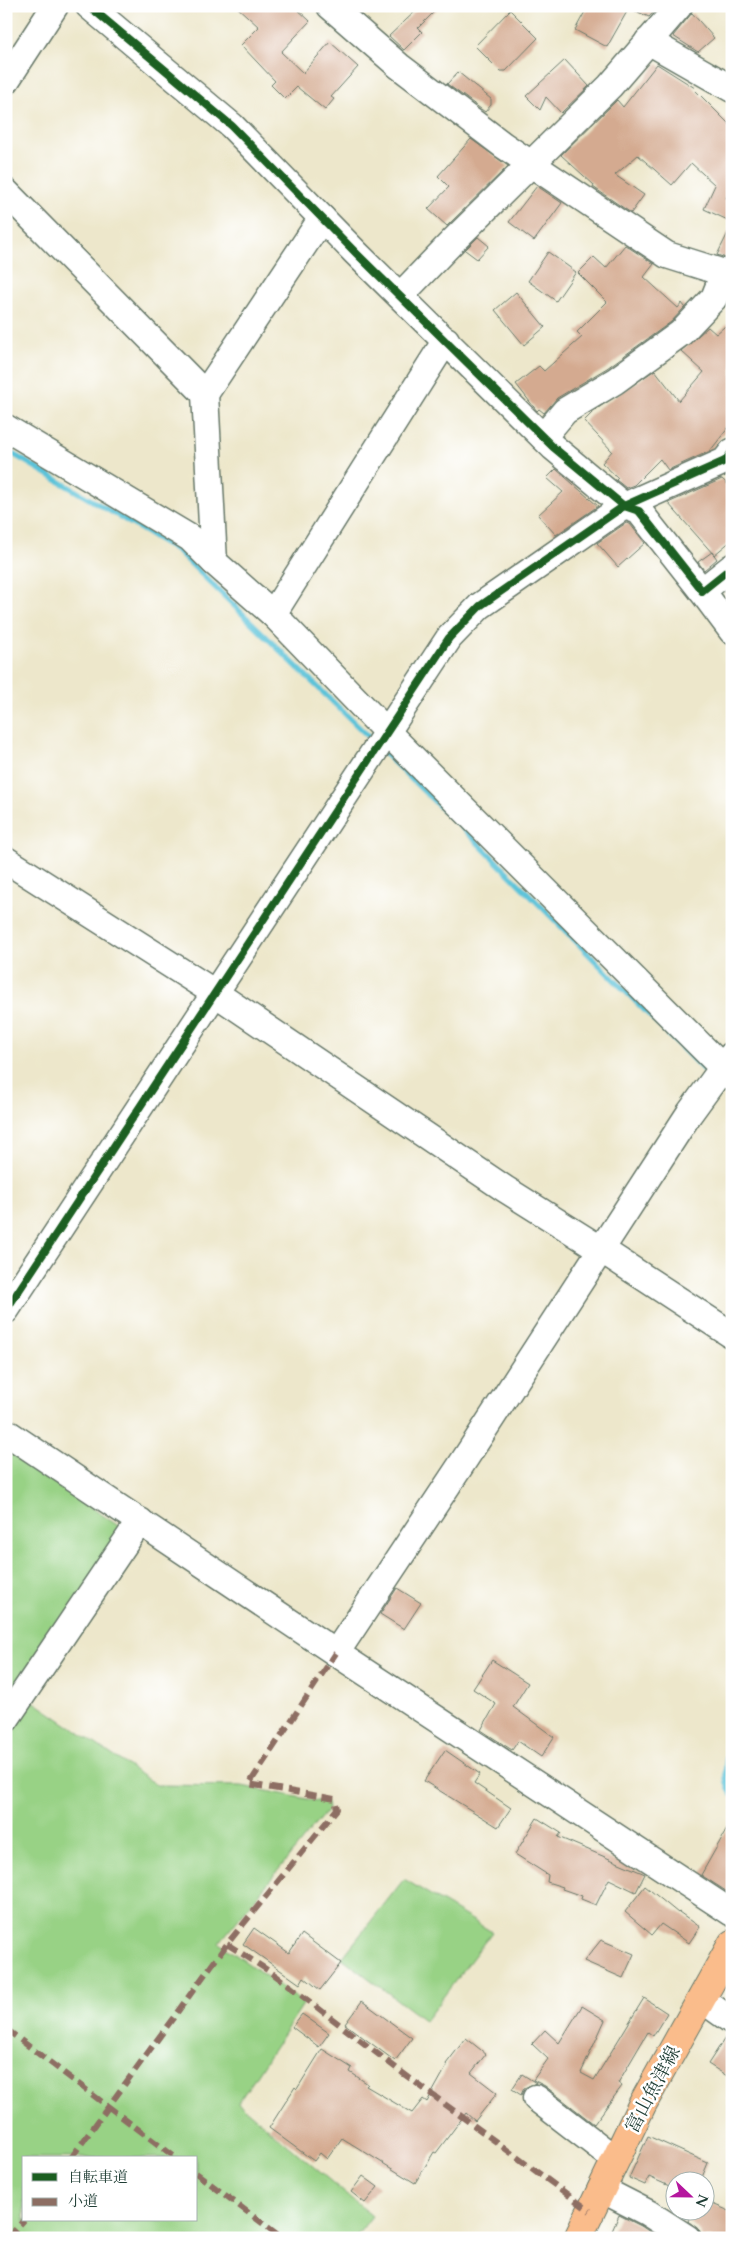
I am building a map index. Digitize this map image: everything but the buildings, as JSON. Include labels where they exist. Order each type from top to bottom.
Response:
[{"type":"main road","name":"富山魚津線","points":[[578,2238],[642,2105],[732,1944]]},
{"type":"street","points":[[6,81],[55,6]]},
{"type":"street","points":[[89,6],[232,126],[543,437],[624,506],[639,511],[732,631]]},
{"type":"street","points":[[400,296],[610,86],[678,6]]},
{"type":"street","points":[[338,9],[453,109],[503,145],[667,255],[728,273],[714,298],[681,332],[615,381],[565,411],[543,437]]},
{"type":"street","points":[[648,41],[732,89]]},
{"type":"street","points":[[6,192],[205,394]]},
{"type":"street","points":[[214,562],[205,394],[322,218]]},
{"type":"street","points":[[273,614],[446,340]]},
{"type":"street","points":[[6,428],[190,538],[273,614],[388,733],[729,1067],[689,1114],[602,1250],[336,1653]]},
{"type":"street","points":[[6,1310],[450,638],[480,606],[624,506],[730,461]]},
{"type":"street","points":[[702,591],[732,567]]},
{"type":"street","points":[[6,860],[215,993],[505,1189],[732,1335]]},
{"type":"street","points":[[6,1432],[336,1653],[732,1913]]},
{"type":"street","points":[[6,1719],[140,1521]]},
{"type":"street","points":[[701,1999],[732,2021]]},
{"type":"street","points":[[536,2098],[615,2159]]},
{"type":"street","points":[[601,2189],[648,2213],[687,2238]]},
{"type":"green space","points":[[6,1450],[126,1531],[6,1707]]},
{"type":"green space","points":[[30,1699],[156,1785],[242,1786],[327,1803],[328,1809],[219,1943],[304,2003],[238,2103],[372,2216],[355,2238],[6,2238],[6,1730]]},
{"type":"green space","points":[[404,1879],[492,1932],[425,2021],[342,1958]]},
{"type":"waterway","points":[[6,450],[178,551],[372,740]]},
{"type":"waterway","points":[[382,751],[474,839],[709,1075]]},
{"type":"waterway","points":[[719,1085],[732,1097]]},
{"type":"waterway","points":[[732,1737],[726,1774],[732,1794]]},
{"type":"marked path","points":[[72,2156],[227,1944],[337,1809],[335,1799],[249,1784],[336,1653]]},
{"type":"marked path","points":[[227,1944],[275,1975],[404,2074],[590,2211]]},
{"type":"marked path","points":[[6,2029],[173,2156]]},
{"type":"marked path","points":[[198,2175],[282,2238]]},
{"type":"marked path","points":[[8,2238],[22,2222]]},
{"type":"cycle path","points":[[89,6],[232,126],[356,253],[553,447],[624,506],[639,511],[702,591],[732,567]]},
{"type":"cycle path","points":[[6,1310],[449,638],[480,606],[624,506],[725,461],[732,452]]}]
